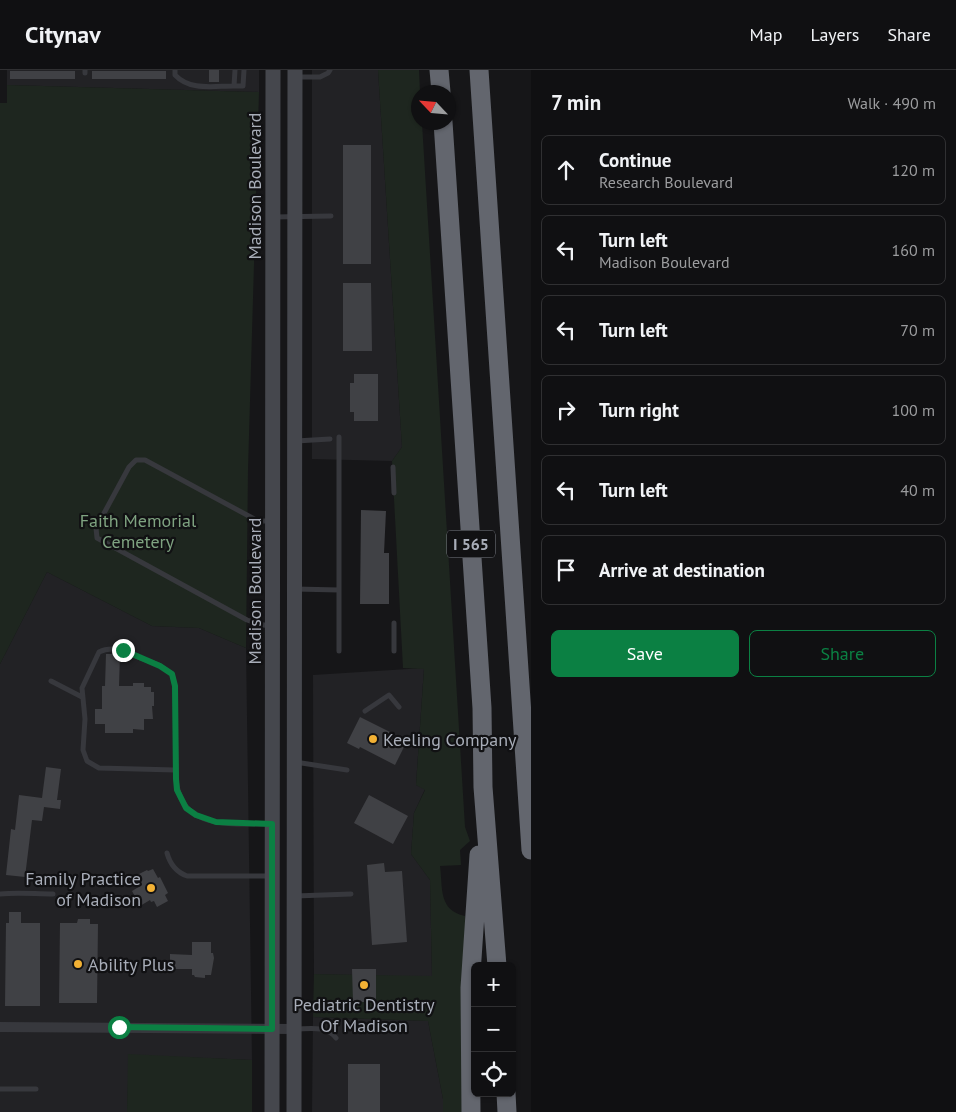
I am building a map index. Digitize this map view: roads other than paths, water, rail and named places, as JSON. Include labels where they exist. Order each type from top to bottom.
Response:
[{"type":"highway","points":[[439,70],[440,85]]},
{"type":"highway","name":"I 565","points":[[479,70],[531,850]]},
{"type":"highway","name":"I 565","points":[[443,130],[482,708],[483,787],[496,962]]},
{"type":"highway","points":[[471,1112],[470,988],[483,787]]},
{"type":"highway","points":[[506,1097],[508,1112]]},
{"type":"main road","name":"Madison Boulevard","points":[[272,1112],[273,70]]},
{"type":"main road","points":[[294,1112],[295,74]]},
{"type":"main road","points":[[272,677],[295,676]]},
{"type":"street","points":[[0,1027],[294,1029]]},
{"type":"lane","points":[[175,70],[175,75],[182,82],[194,86],[243,86],[244,70]]},
{"type":"lane","points":[[234,86],[235,70]]},
{"type":"lane","points":[[295,74],[320,77],[330,70]]},
{"type":"lane","points":[[273,217],[331,216]]},
{"type":"lane","points":[[339,437],[339,651]]},
{"type":"lane","points":[[295,441],[330,439]]},
{"type":"lane","points":[[272,521],[258,521],[145,460],[136,460],[129,467],[96,528],[97,538],[140,562],[247,620],[272,626]]},
{"type":"lane","points":[[393,467],[394,493]]},
{"type":"lane","points":[[295,589],[339,590]]},
{"type":"lane","points":[[394,623],[394,651]]},
{"type":"lane","points":[[175,770],[99,768],[87,761],[83,750],[85,702],[82,697],[82,688],[99,652],[104,649],[123,650],[160,666],[172,674],[175,686],[175,770],[177,790],[186,808],[196,815],[216,822],[272,824]]},
{"type":"lane","points":[[51,681],[82,697]]},
{"type":"lane","points":[[365,711],[389,695],[399,707]]},
{"type":"lane","points":[[295,762],[347,770]]},
{"type":"lane","points":[[167,853],[169,860],[178,873],[187,876],[272,876]]},
{"type":"lane","points":[[0,894],[15,892],[52,894]]},
{"type":"lane","points":[[294,896],[352,894]]},
{"type":"lane","points":[[294,1029],[325,1029],[332,1032],[336,1038]]},
{"type":"lane","points":[[0,1089],[36,1089]]},
{"type":"place","name":"Keeling Company","points":[[373,739]]},
{"type":"place","name":"Family Practice of Madison","points":[[151,888]]},
{"type":"place","name":"Ability Plus","points":[[78,964]]},
{"type":"place","name":"Pediatric Dentistry Of Madison","points":[[364,985]]},
{"type":"park label","name":"Faith Memorial Cemetery","points":[[138,530]]}]
